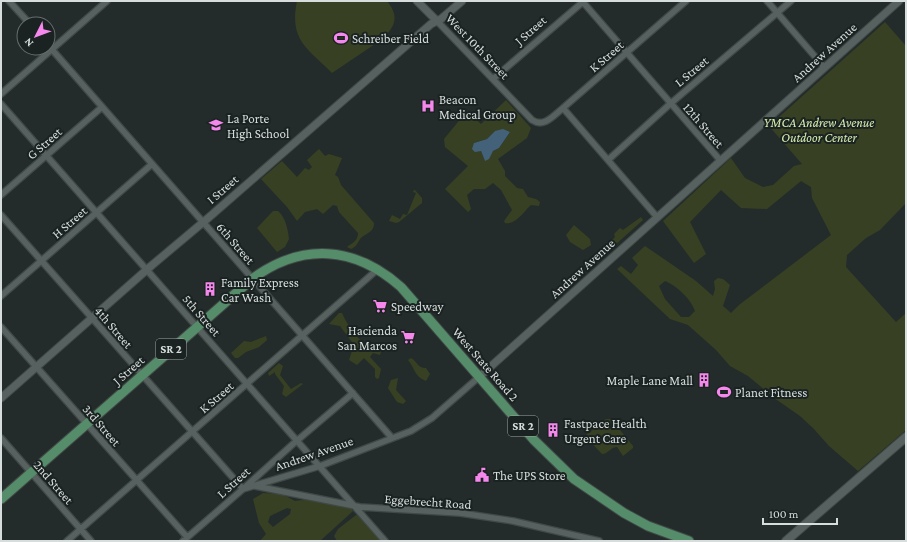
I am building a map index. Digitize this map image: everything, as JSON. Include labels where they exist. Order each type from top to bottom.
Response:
[{"type":"main road","name":"J Street","points":[[1,499],[252,279],[271,266],[299,256],[327,254],[344,256]]},
{"type":"main road","name":"West State Road 2","points":[[344,256],[368,264],[390,277],[410,297],[534,440],[574,479],[624,513],[648,526],[689,541]]},
{"type":"main road","points":[[786,541],[906,437]]},
{"type":"street","points":[[9,1],[23,16]]},
{"type":"street","points":[[56,42],[107,1]]},
{"type":"street","name":"West 10th Street","points":[[417,1],[532,120],[538,123]]},
{"type":"street","name":"I Street","points":[[1,398],[431,24],[462,1]]},
{"type":"street","name":"12th Street","points":[[583,1],[670,104],[720,160]]},
{"type":"street","name":"J Street","points":[[493,79],[583,1]]},
{"type":"street","name":"K Street","points":[[538,123],[546,122],[563,108],[686,1]]},
{"type":"street","points":[[767,1],[824,68]]},
{"type":"street","name":"L Street","points":[[608,160],[670,104],[791,1]]},
{"type":"street","name":"Andrew Avenue","points":[[243,489],[320,466],[411,431],[432,418],[899,1]]},
{"type":"street","name":"6th Street","points":[[56,54],[392,438]]},
{"type":"street","points":[[1,94],[41,56]]},
{"type":"street","name":"5th Street","points":[[1,104],[385,541]]},
{"type":"street","name":"G Street","points":[[1,195],[102,106]]},
{"type":"street","points":[[563,108],[657,217]]},
{"type":"street","name":"H Street","points":[[1,296],[152,164]]},
{"type":"street","name":"4th Street","points":[[1,215],[243,489]]},
{"type":"street","name":"K Street","points":[[67,541],[378,269]]},
{"type":"street","name":"3rd Street","points":[[1,327],[137,481],[185,539]]},
{"type":"street","name":"L Street","points":[[185,539],[352,392]]},
{"type":"street","name":"2nd Street","points":[[1,438],[91,541]]},
{"type":"street","name":"Eggebrecht Road","points":[[255,486],[354,506],[387,510],[460,514],[512,521],[599,541]]},
{"type":"green space","name":"Schreiber Field","points":[[297,1],[387,1],[394,12],[395,17],[390,31],[381,40],[332,73],[308,50],[298,34],[295,14]]},
{"type":"green space","name":"YMCA Andrew Avenue Outdoor Center","points":[[885,22],[906,46],[906,203],[880,230],[866,238],[847,255],[846,267],[896,322],[906,313],[906,430],[858,471],[829,446],[800,416],[777,400],[748,376],[730,366],[716,350],[688,325],[670,319],[617,269],[621,266],[631,274],[638,265],[632,258],[645,246],[696,281],[713,296],[715,289],[714,281],[718,278],[723,279],[730,285],[723,306],[731,313],[739,305],[831,235],[812,198],[811,187],[801,181],[767,209],[741,208],[721,190],[690,222],[706,254],[694,263],[663,221],[731,158],[745,178],[763,187],[773,185],[794,166],[802,164],[769,126]],"holes":[[[665,281],[683,293],[693,306],[695,311],[689,317],[681,317],[665,299],[659,286]]]},
{"type":"green space","points":[[506,100],[531,128],[527,138],[498,159],[505,171],[505,176],[517,188],[523,189],[528,197],[536,199],[540,202],[539,206],[531,205],[513,222],[505,223],[504,221],[512,210],[501,190],[493,183],[485,189],[474,189],[467,195],[471,209],[468,212],[445,189],[468,166],[445,147],[444,139],[467,111],[481,124]],"holes":[[[495,131],[510,132],[499,148],[493,151],[485,161],[481,151],[474,143],[487,139]]]},
{"type":"green space","points":[[319,149],[325,156],[329,154],[342,158],[335,175],[338,177],[341,185],[374,223],[373,229],[362,237],[351,249],[347,247],[356,240],[358,233],[339,212],[337,206],[333,205],[323,214],[317,209],[305,212],[297,221],[287,207],[261,179],[282,161],[297,177],[305,168],[309,170],[312,167],[307,160]]},
{"type":"green space","points":[[414,190],[422,198],[422,203],[399,222],[396,223],[389,221],[392,215],[400,219],[403,214],[407,215],[416,193],[413,192]]},
{"type":"green space","points":[[273,211],[278,211],[283,217],[289,239],[285,247],[277,252],[257,228]]},
{"type":"green space","points":[[641,217],[643,220],[606,253],[603,250],[615,237],[614,234],[620,228],[623,230]]},
{"type":"green space","points":[[574,225],[590,239],[591,245],[583,250],[570,242],[566,235]]},
{"type":"green space","points":[[339,313],[342,313],[354,333],[371,349],[384,343],[380,355],[373,353],[370,357],[381,369],[379,378],[377,379],[375,377],[375,369],[364,358],[357,365],[349,360],[354,345],[340,326],[329,324]]},
{"type":"green space","points":[[266,336],[267,340],[259,347],[246,352],[238,358],[235,358],[231,353],[244,341],[251,342]]},
{"type":"green space","points":[[411,358],[419,366],[426,368],[430,374],[426,381],[419,377],[408,360]]},
{"type":"green space","points":[[279,363],[283,366],[280,375],[291,389],[301,383],[303,384],[286,397],[282,394],[284,386],[275,372],[269,376],[268,373]]},
{"type":"green space","points":[[398,378],[396,390],[406,401],[403,404],[397,402],[388,388],[391,380]]},
{"type":"green space","points":[[606,419],[611,419],[633,446],[633,448],[623,456],[617,447],[602,454],[585,436]]},
{"type":"green space","points":[[263,493],[282,494],[295,501],[316,501],[352,509],[353,511],[320,541],[260,541],[266,534],[259,523],[253,499]],"holes":[[[287,508],[291,509],[290,514],[273,527],[268,522],[270,516]]]},
{"type":"green space","points":[[356,515],[381,541],[337,541],[334,536],[338,529]]},
{"type":"water","points":[[503,129],[510,132],[499,148],[493,151],[489,159],[485,161],[481,151],[475,152],[472,149],[474,143],[487,139],[495,131]]},
{"type":"place","name":"Schreiber Field","points":[[341,38]]},
{"type":"place","name":"Beacon Medical Group","points":[[428,106]]},
{"type":"place","name":"La Porte High School","points":[[216,125]]},
{"type":"place","name":"Family Express Car Wash","points":[[210,289]]},
{"type":"place","name":"Speedway","points":[[380,306]]},
{"type":"place","name":"Hacienda San Marcos","points":[[408,337]]},
{"type":"place","name":"Maple Lane Mall","points":[[704,380]]},
{"type":"place","name":"Planet Fitness","points":[[724,392]]},
{"type":"place","name":"Fastpace Health Urgent Care","points":[[553,430]]},
{"type":"place","name":"The UPS Store","points":[[482,475]]}]
